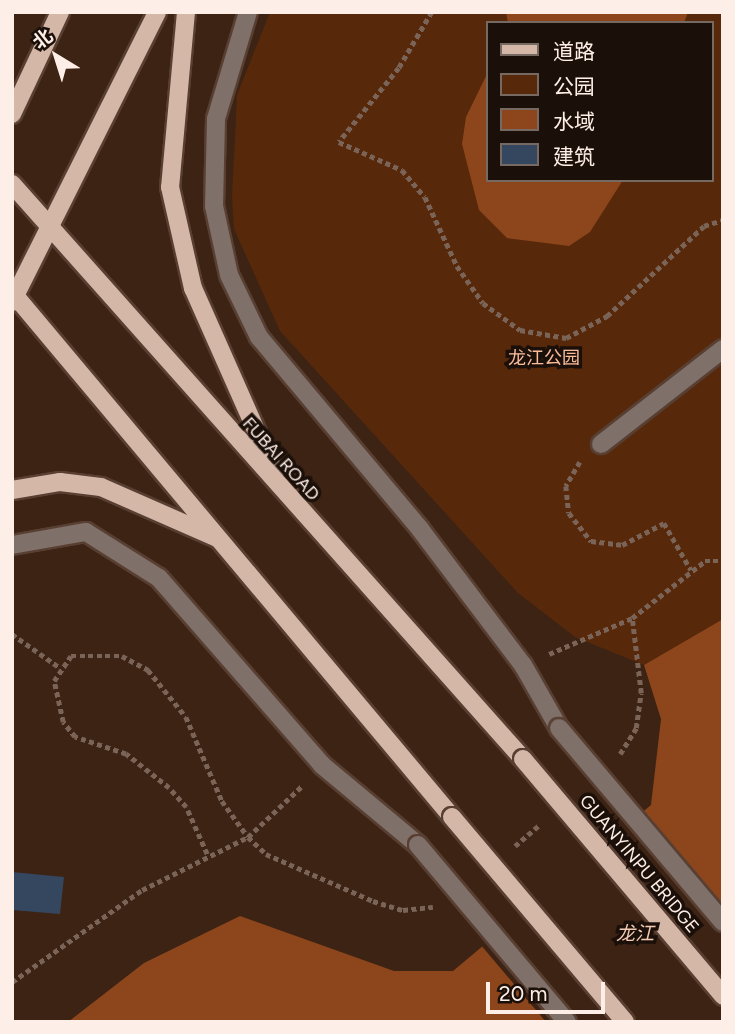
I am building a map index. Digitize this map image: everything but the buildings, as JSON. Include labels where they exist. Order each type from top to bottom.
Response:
[{"type":"main road","points":[[12,114],[60,12]]},
{"type":"main road","points":[[157,12],[13,297],[226,543],[625,1022]]},
{"type":"main road","points":[[186,12],[170,187],[194,288],[267,461],[311,525]]},
{"type":"main road","name":"FUBAI ROAD","points":[[12,184],[49,230],[311,525],[523,759]]},
{"type":"main road","points":[[12,491],[60,482],[102,487],[226,543]]},
{"type":"main road","name":"GUANYINPU BRIDGE","points":[[523,759],[723,996]]},
{"type":"street","points":[[248,12],[216,119],[214,206],[229,275],[259,337],[523,664],[559,728],[723,922]]},
{"type":"street","points":[[601,444],[723,349]]},
{"type":"street","points":[[12,545],[86,532],[159,578],[322,765],[418,845],[567,1022]]},
{"type":"path","points":[[432,12],[399,68],[339,142],[402,170],[425,197],[457,266],[482,303],[520,330],[566,338],[607,316],[704,226],[723,220]]},
{"type":"path","points":[[601,444],[571,471],[566,486],[578,527],[603,547],[664,523],[691,570]]},
{"type":"path","points":[[523,664],[632,618]]},
{"type":"path","points":[[12,634],[59,667]]},
{"type":"path","points":[[207,854],[186,807],[169,788],[126,754],[75,737],[63,722],[54,681],[59,667],[71,656],[106,654],[148,670],[186,717],[222,801],[248,837],[322,765]]},
{"type":"green space","name":"龙江公园","points":[[270,12],[723,12],[723,619],[644,665],[575,637],[518,593],[280,331],[234,229],[232,197],[237,95]]},
{"type":"water","points":[[506,12],[688,12],[685,21],[508,21]]},
{"type":"water","points":[[486,76],[486,182],[622,182],[590,232],[569,246],[507,238],[479,210],[462,144],[466,117]]},
{"type":"water","name":"龙江","points":[[723,619],[723,1022],[68,1022],[144,963],[240,916],[394,971],[453,971],[651,805],[661,719],[644,665]]},
{"type":"pier","points":[[639,810],[723,910],[723,1022],[546,1022],[480,944]]}]
